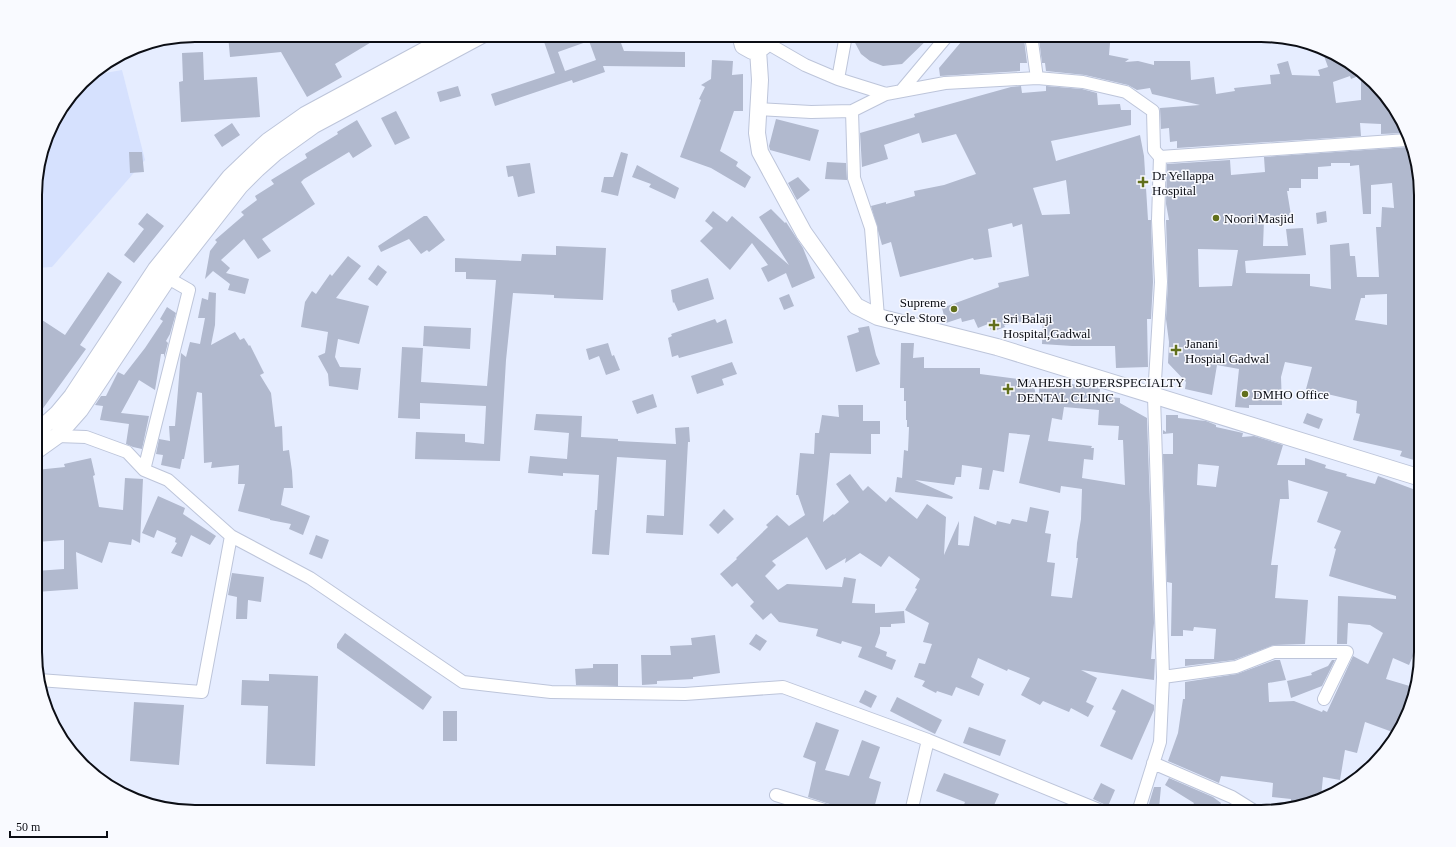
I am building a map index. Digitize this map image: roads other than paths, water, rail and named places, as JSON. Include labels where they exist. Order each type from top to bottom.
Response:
[{"type":"main road","points":[[42,428],[57,414],[72,396],[156,269],[185,231],[230,177],[253,154],[268,140],[305,115],[440,42]]},
{"type":"main road","points":[[42,447],[57,436],[80,410],[168,278],[240,186],[275,153],[314,125],[469,42]]},
{"type":"main road","points":[[742,42],[747,49],[764,43],[757,133],[760,152],[804,233],[856,306],[878,317],[997,347],[1154,397],[1414,476]]},
{"type":"street","points":[[838,79],[845,42]]},
{"type":"street","points":[[901,91],[942,42]]},
{"type":"street","points":[[1032,42],[1037,78]]},
{"type":"street","points":[[764,43],[806,65],[838,79],[886,94]]},
{"type":"street","points":[[760,109],[811,112],[852,111],[886,94],[945,83],[1037,78],[1083,82],[1126,92],[1152,111],[1154,150],[1160,157],[1158,220],[1161,282],[1154,397],[1163,677],[1160,742],[1140,805]]},
{"type":"street","points":[[852,111],[854,178],[872,228],[878,317]]},
{"type":"street","points":[[1160,157],[1404,140]]},
{"type":"street","points":[[144,470],[189,290],[168,278]]},
{"type":"street","points":[[57,436],[86,437],[127,452],[144,470],[168,480],[231,536],[310,578],[463,682],[552,692],[685,694],[783,687],[928,740],[1087,805]]},
{"type":"street","points":[[45,680],[202,692],[231,536]]},
{"type":"street","points":[[1163,677],[1236,667],[1274,652],[1347,652],[1324,699]]},
{"type":"street","points":[[913,805],[928,740]]},
{"type":"street","points":[[1153,763],[1232,797],[1245,805]]},
{"type":"street","points":[[776,796],[807,805]]},
{"type":"place","name":"Dr Yellappa Hospital","points":[[1143,182]]},
{"type":"place","name":"Noori Masjid","points":[[1216,218]]},
{"type":"place","name":"Supreme Cycle Store","points":[[954,309]]},
{"type":"place","name":"Sri Balaji Hospital,Gadwal","points":[[994,325]]},
{"type":"place","name":"Janani Hospial Gadwal","points":[[1176,350]]},
{"type":"place","name":"MAHESH SUPERSPECIALTY DENTAL CLINIC","points":[[1008,389]]},
{"type":"place","name":"DMHO Office","points":[[1245,394]]}]
